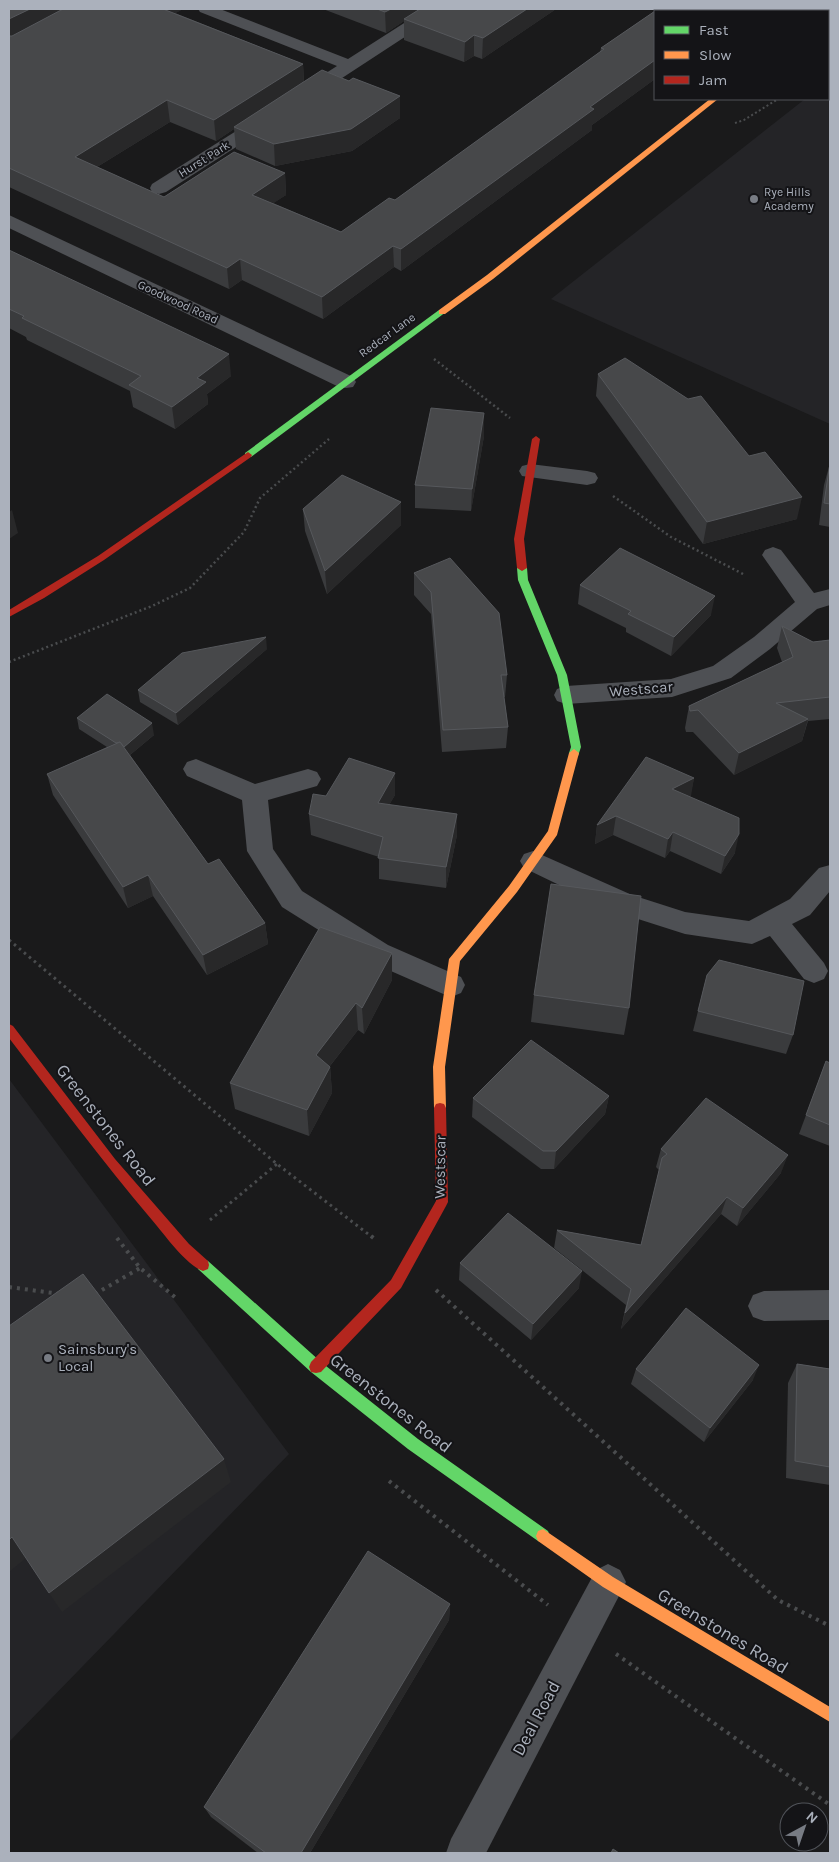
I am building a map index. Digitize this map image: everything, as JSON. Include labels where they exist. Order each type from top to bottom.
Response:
[{"type":"street","points":[[206,9],[351,66]]},
{"type":"street","name":"Hurst Park","points":[[158,188],[351,66],[437,9]]},
{"type":"street","name":"Redcar Lane","points":[[9,614],[66,582],[150,527],[490,277],[713,100]]},
{"type":"street","name":"Goodwood Road","points":[[9,221],[346,382]]},
{"type":"street","name":"Westscar","points":[[316,1367],[396,1284],[442,1202],[439,1067],[455,959],[514,889],[553,832],[576,747],[562,675],[524,580],[519,539],[536,439]]},
{"type":"street","points":[[530,471],[587,478]]},
{"type":"street","name":"Westscar","points":[[566,695],[672,688],[722,672],[820,600],[773,555]]},
{"type":"street","name":"Redcar Lane","points":[[24,618],[66,582]]},
{"type":"street","points":[[196,769],[254,794],[308,779]]},
{"type":"street","points":[[254,794],[260,851],[292,899],[378,953],[451,985]]},
{"type":"street","points":[[533,861],[623,903],[686,923],[752,933],[800,907],[828,875]]},
{"type":"street","points":[[774,921],[814,971]]},
{"type":"street","name":"Greenstones Road","points":[[9,1029],[111,1163],[184,1248],[316,1367],[413,1444],[608,1582],[830,1715]]},
{"type":"street","points":[[764,1306],[830,1305]]},
{"type":"street","name":"Deal Road","points":[[465,1853],[608,1582]]},
{"type":"path","points":[[433,357],[536,439]]},
{"type":"path","points":[[9,662],[152,606],[190,588],[244,532],[260,498],[332,436]]},
{"type":"path","points":[[587,478],[671,537],[745,576]]},
{"type":"path","points":[[9,940],[277,1164],[407,1264],[778,1600],[830,1626]]},
{"type":"shaded area","name":"Rye Hills Academy","points":[[830,93],[830,424],[551,299],[804,100],[829,100]]},
{"type":"shaded area","points":[[9,1079],[289,1454],[9,1742]]},
{"type":"building","points":[[9,9],[30,9],[9,19]]},
{"type":"building","points":[[63,9],[163,9],[303,64],[214,120],[167,100],[75,157],[164,197],[234,152],[285,173],[252,195],[341,232],[389,198],[395,200],[604,49],[601,48],[654,12],[654,61],[590,107],[594,109],[401,249],[393,246],[322,297],[240,259],[227,268],[9,168],[9,36]]},
{"type":"building","points":[[377,9],[391,9],[385,12]]},
{"type":"building","points":[[420,9],[527,9],[483,38],[474,35],[465,42],[404,19]]},
{"type":"building","points":[[658,9],[726,9],[724,10],[656,10]]},
{"type":"building","points":[[322,70],[349,81],[353,78],[400,96],[351,129],[274,144],[234,127]]},
{"type":"building","points":[[9,250],[229,354],[197,378],[206,382],[172,407],[129,385],[141,376],[22,318],[24,316],[9,309]]},
{"type":"building","points":[[625,358],[688,399],[701,396],[749,456],[765,452],[802,497],[707,522],[598,374]]},
{"type":"building","points":[[431,408],[484,413],[472,489],[415,485]]},
{"type":"building","points":[[830,463],[830,504],[824,503]]},
{"type":"building","points":[[342,475],[401,502],[325,571],[303,509]]},
{"type":"building","points":[[620,548],[715,596],[674,637],[628,614],[631,611],[580,585]]},
{"type":"building","points":[[450,558],[499,613],[507,675],[501,675],[508,727],[443,730],[431,592],[414,573]]},
{"type":"building","points":[[782,626],[813,642],[830,640],[830,697],[776,703],[808,719],[739,753],[698,710],[690,711],[689,706],[793,657]]},
{"type":"building","points":[[266,637],[176,713],[138,690],[182,653]]},
{"type":"building","points":[[107,694],[152,723],[124,747],[120,742],[116,743],[77,718]]},
{"type":"building","points":[[120,742],[208,864],[219,859],[265,923],[203,955],[148,875],[123,887],[47,774]]},
{"type":"building","points":[[646,757],[694,778],[672,789],[739,818],[739,834],[725,856],[673,832],[668,839],[616,816],[597,825]]},
{"type":"building","points":[[349,758],[395,773],[378,803],[457,814],[446,867],[378,858],[383,837],[309,814],[313,794],[326,796]]},
{"type":"building","points":[[551,884],[641,896],[629,1008],[534,995]]},
{"type":"building","points":[[320,927],[392,953],[362,1008],[356,1003],[316,1055],[330,1067],[307,1110],[230,1083]]},
{"type":"building","points":[[719,960],[804,981],[793,1035],[698,1011],[707,975]]},
{"type":"building","points":[[531,1040],[609,1096],[556,1151],[543,1151],[473,1098]]},
{"type":"building","points":[[826,1061],[830,1063],[830,1125],[806,1115]]},
{"type":"building","points":[[706,1098],[788,1155],[743,1208],[727,1197],[625,1313],[631,1289],[557,1230],[641,1245],[662,1158],[667,1154],[661,1149]]},
{"type":"building","points":[[508,1213],[582,1271],[533,1324],[460,1263]]},
{"type":"building","points":[[83,1274],[224,1459],[49,1593],[12,1537],[9,1540],[9,1326]]},
{"type":"building","points":[[686,1308],[759,1365],[710,1428],[636,1369]]},
{"type":"building","points":[[797,1364],[830,1369],[830,1467],[795,1461]]},
{"type":"building","points":[[368,1551],[450,1604],[301,1853],[266,1853],[204,1807]]},
{"type":"building","points":[[613,1849],[619,1853],[611,1853]]},
{"type":"traffic: fast","points":[[248,455],[442,312]]},
{"type":"traffic: fast","points":[[522,568],[523,580],[562,675],[576,747],[574,753]]},
{"type":"traffic: fast","points":[[203,1265],[316,1367],[413,1444],[543,1536]]},
{"type":"traffic: slow","points":[[442,312],[490,277],[713,100]]},
{"type":"traffic: slow","points":[[440,1108],[439,1067],[455,959],[513,889],[553,832],[574,753]]},
{"type":"traffic: slow","points":[[543,1536],[608,1582],[830,1715]]},
{"type":"traffic: jam","points":[[522,568],[519,539],[536,439]]},
{"type":"traffic: jam","points":[[9,614],[101,558],[248,455]]},
{"type":"traffic: jam","points":[[9,1029],[111,1163],[184,1248],[203,1265]]},
{"type":"traffic: jam","points":[[316,1367],[396,1284],[442,1202],[440,1108]]},
{"type":"place","name":"Rye Hills Academy","points":[[754,199]]},
{"type":"place","name":"Sainsbury's Local","points":[[48,1358]]}]
